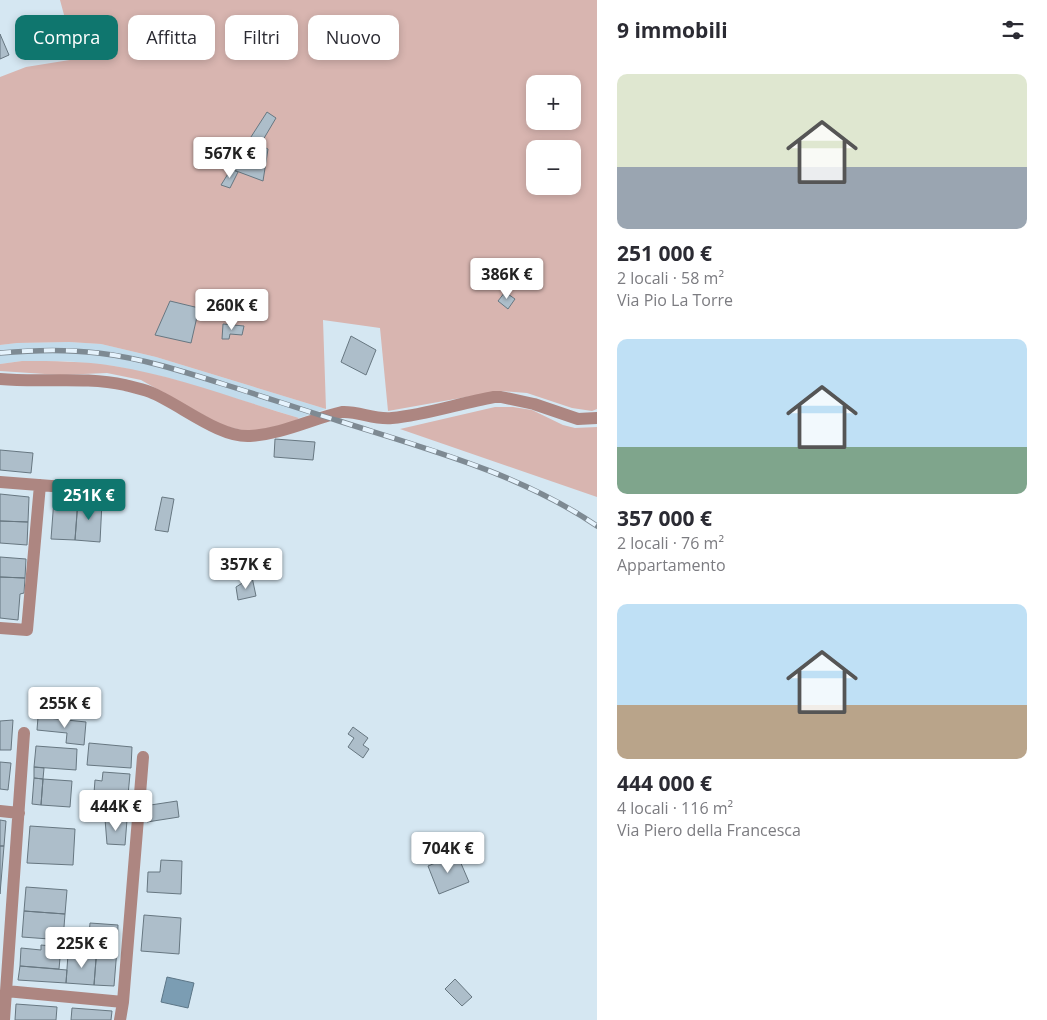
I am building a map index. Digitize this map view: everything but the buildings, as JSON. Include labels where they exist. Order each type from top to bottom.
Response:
[{"type":"street","points":[[0,379],[40,382],[84,380],[122,385],[151,393],[224,431],[241,436],[287,430],[342,412],[391,418],[417,415],[501,397],[534,404],[578,419],[597,418]]},
{"type":"street","points":[[0,482],[103,490]]},
{"type":"street","points":[[0,628],[27,630],[40,485]]},
{"type":"street","points":[[4,1020],[24,733]]},
{"type":"street","points":[[120,1020],[143,757]]},
{"type":"street","points":[[0,811],[19,813]]},
{"type":"street","points":[[6,991],[123,1002]]},
{"type":"shaded area","points":[[60,0],[597,0],[597,409],[592,411],[572,408],[527,393],[500,391],[388,411],[380,328],[323,320],[326,409],[156,357],[101,344],[69,342],[0,345],[0,77],[26,67],[70,60],[118,60],[118,15],[64,15]]},
{"type":"shaded area","points":[[69,342],[101,344],[156,357],[326,409],[299,418],[169,378],[114,366],[67,361],[22,361],[0,364],[0,345]]},
{"type":"shaded area","points":[[22,361],[91,363],[138,370],[184,382],[299,418],[292,423],[249,432],[221,425],[141,380],[107,373],[60,375],[0,371],[0,364]]},
{"type":"shaded area","points":[[495,407],[532,410],[563,425],[575,428],[597,427],[597,497],[400,429]]},
{"type":"shaded area","points":[[167,977],[194,983],[188,1008],[161,1002]]},
{"type":"railway","points":[[0,353],[49,350],[86,352],[130,358],[177,370],[472,464],[536,491],[567,507],[597,526]]}]
